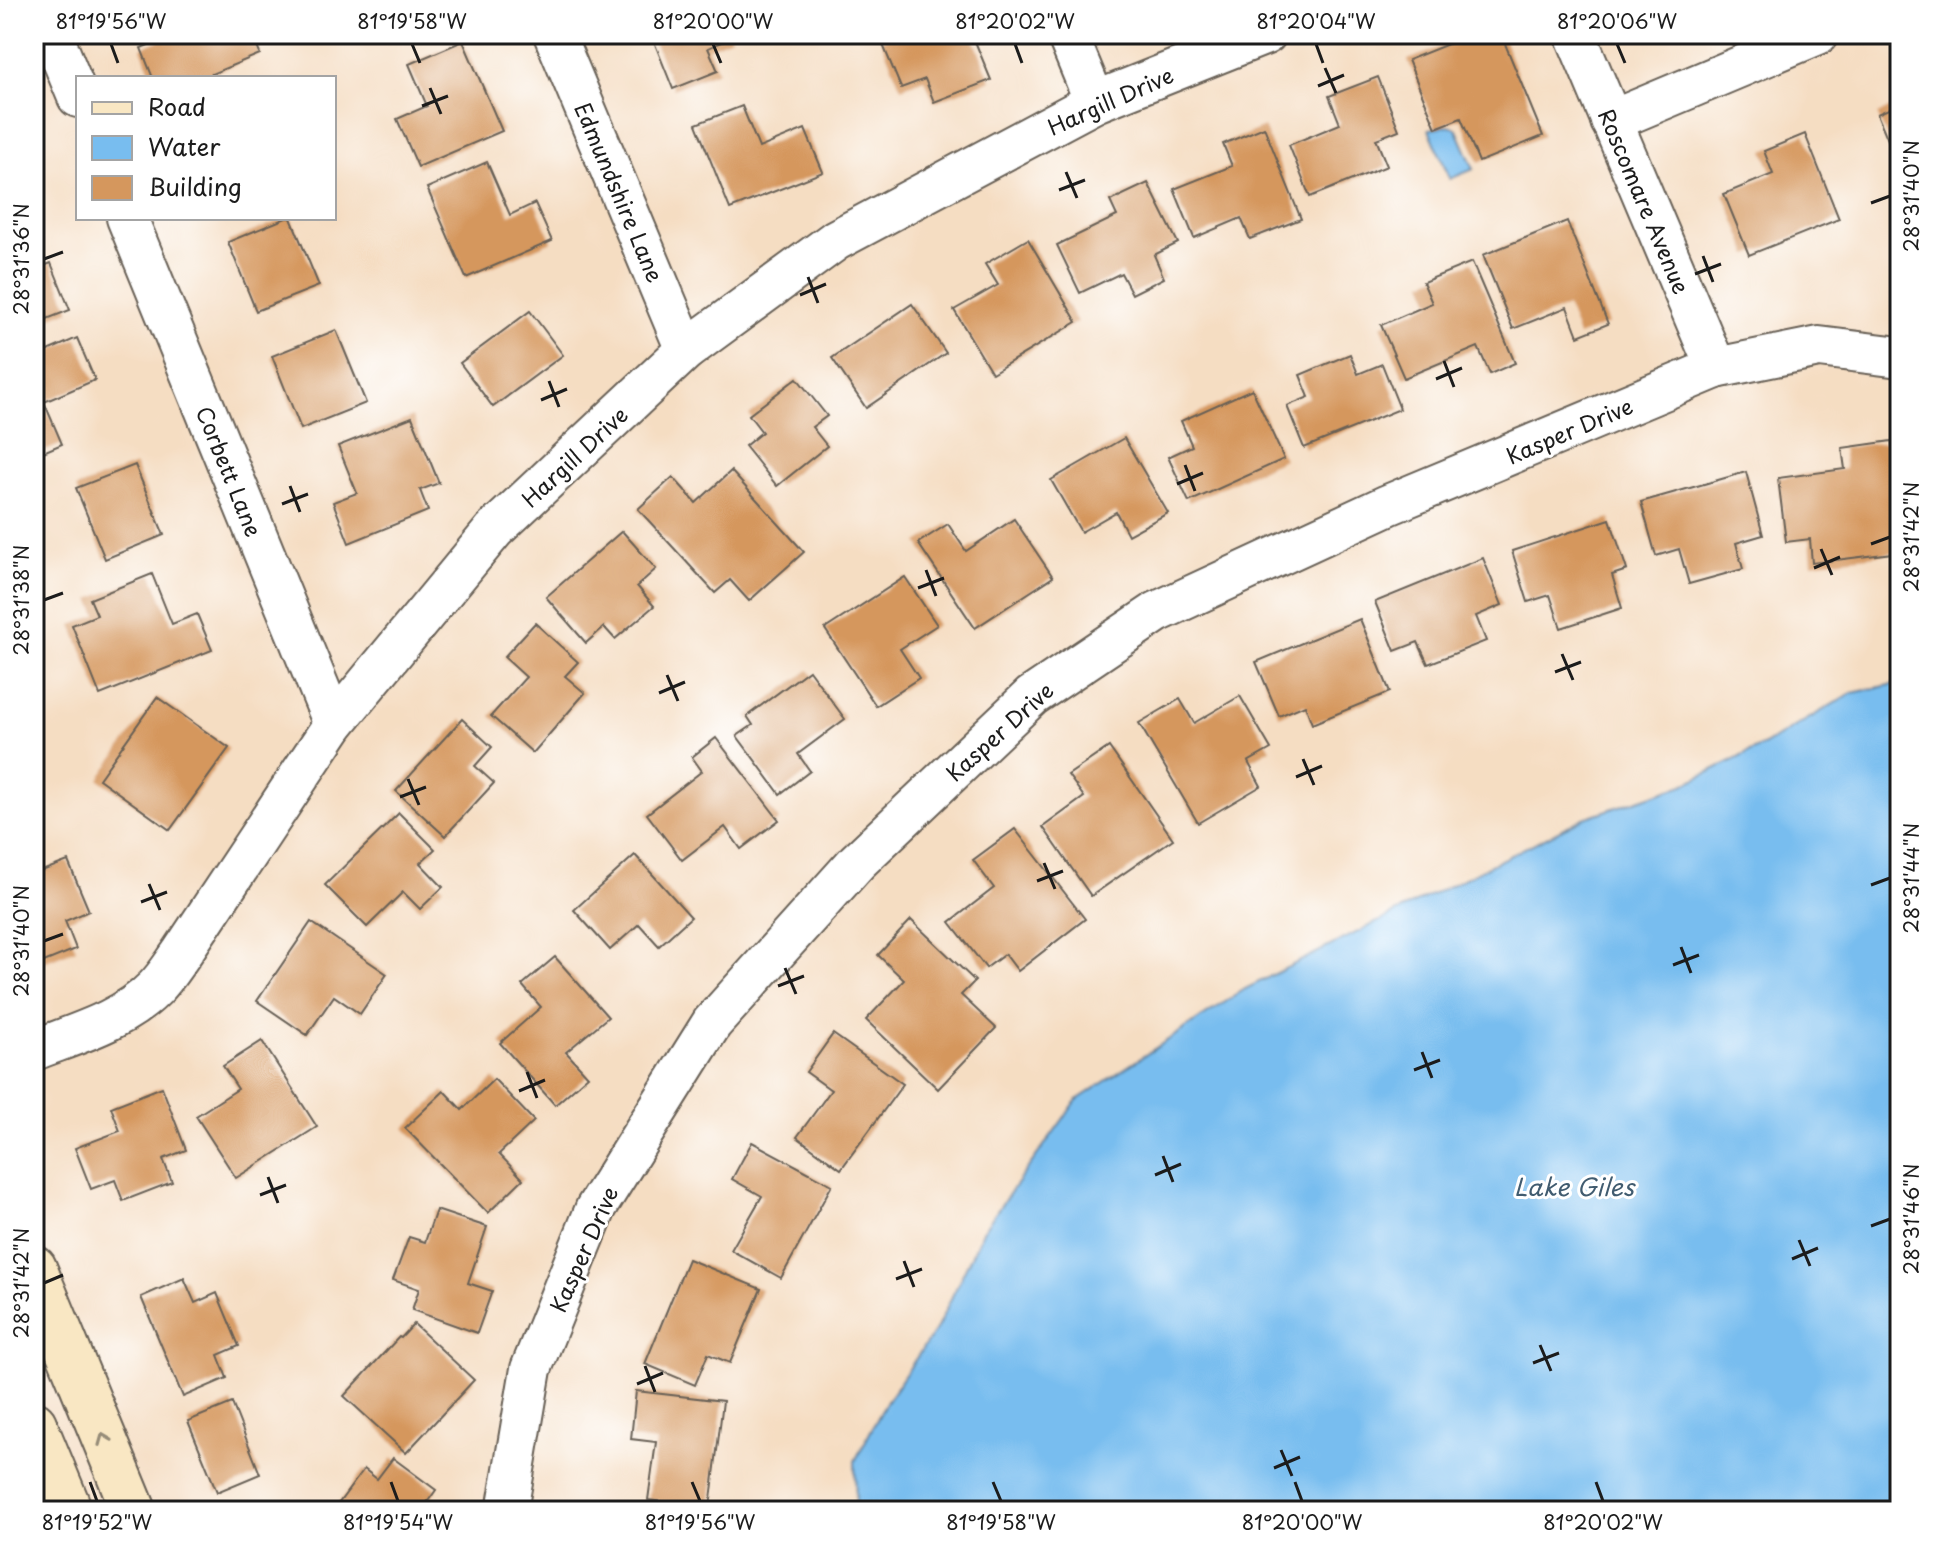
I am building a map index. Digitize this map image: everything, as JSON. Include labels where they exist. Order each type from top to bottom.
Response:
[{"type":"main road","points":[[34,1268],[134,1511]]},
{"type":"main road","points":[[34,1424],[70,1511]]},
{"type":"street","points":[[52,34],[76,92]]},
{"type":"street","name":"Edmundshire Lane","points":[[554,34],[686,350]]},
{"type":"street","points":[[1067,34],[1095,102]]},
{"type":"street","name":"Hargill Drive","points":[[34,1050],[110,1019],[135,1005],[155,988],[181,954],[334,724],[494,530],[686,350],[836,240],[1095,102],[1266,34]]},
{"type":"street","name":"Roscomare Avenue","points":[[1575,34],[1716,368]]},
{"type":"street","points":[[1611,121],[1818,34]]},
{"type":"street","name":"Corbett Lane","points":[[128,220],[334,724]]},
{"type":"street","name":"Kasper Drive","points":[[507,1511],[531,1369],[596,1208],[712,1023],[857,862],[1032,696],[1157,612],[1388,505],[1716,368],[1819,347],[1900,357]]},
{"type":"water","points":[[1447,126],[1457,130],[1474,169],[1450,179],[1429,129]]},
{"type":"water","name":"Lake Giles","points":[[1900,683],[1900,1511],[856,1511],[855,1461],[885,1404],[938,1326],[984,1229],[1077,1100],[1245,989],[1584,818],[1683,785],[1764,745],[1852,693]]},
{"type":"building","points":[[167,34],[252,34],[260,54],[207,76],[152,76],[141,48],[168,37]]},
{"type":"building","points":[[651,34],[729,34],[731,38],[708,48],[718,71],[673,89]]},
{"type":"building","points":[[895,34],[972,34],[991,80],[934,102],[925,79],[901,88],[881,40]]},
{"type":"building","points":[[1473,34],[1501,34],[1543,136],[1479,162],[1461,118],[1436,128],[1408,60]]},
{"type":"building","points":[[463,41],[502,131],[418,167],[397,119],[427,106],[409,64]]},
{"type":"building","points":[[1378,77],[1399,130],[1376,139],[1387,166],[1310,197],[1289,145],[1340,124],[1329,96]]},
{"type":"building","points":[[1900,104],[1900,168],[1877,114]]},
{"type":"building","points":[[742,106],[759,148],[805,129],[823,172],[730,209],[696,124]]},
{"type":"building","points":[[1264,127],[1301,219],[1250,239],[1241,218],[1194,238],[1174,189],[1232,166],[1223,144]]},
{"type":"building","points":[[1805,134],[1839,219],[1749,255],[1724,194],[1773,174],[1764,151]]},
{"type":"building","points":[[487,162],[510,215],[535,203],[552,241],[466,278],[427,188]]},
{"type":"building","points":[[1148,183],[1178,243],[1154,255],[1164,278],[1132,294],[1121,273],[1080,293],[1057,245],[1117,216],[1110,201]]},
{"type":"building","points":[[281,220],[292,220],[319,286],[256,311],[228,242]]},
{"type":"building","points":[[1567,221],[1608,324],[1578,336],[1567,307],[1513,329],[1483,255]]},
{"type":"building","points":[[1028,239],[1077,322],[992,373],[954,310],[998,285],[985,264]]},
{"type":"building","points":[[1472,262],[1515,363],[1490,374],[1478,347],[1404,378],[1381,325],[1432,303],[1423,282]]},
{"type":"building","points":[[51,263],[70,310],[34,324],[34,270]]},
{"type":"building","points":[[912,304],[946,353],[866,408],[832,358]]},
{"type":"building","points":[[530,311],[563,355],[493,407],[460,363]]},
{"type":"building","points":[[336,330],[366,403],[301,429],[272,356]]},
{"type":"building","points":[[77,338],[95,380],[44,402],[62,444],[34,456],[34,357]]},
{"type":"building","points":[[1350,354],[1358,374],[1382,364],[1400,409],[1304,448],[1287,406],[1309,397],[1300,375]]},
{"type":"building","points":[[797,378],[827,416],[812,427],[827,446],[777,486],[745,446],[762,432],[749,415]]},
{"type":"building","points":[[1252,389],[1284,459],[1189,502],[1168,457],[1192,446],[1181,421]]},
{"type":"building","points":[[412,417],[439,483],[420,490],[428,511],[349,543],[333,502],[357,493],[338,446]]},
{"type":"building","points":[[1124,438],[1168,513],[1128,535],[1116,512],[1081,532],[1051,480]]},
{"type":"building","points":[[1892,441],[1900,506],[1900,552],[1812,563],[1810,539],[1786,542],[1778,478],[1845,469],[1842,448]]},
{"type":"building","points":[[135,465],[164,535],[105,559],[76,488]]},
{"type":"building","points":[[731,471],[804,552],[749,601],[730,580],[715,593],[638,509],[673,477],[696,503]]},
{"type":"building","points":[[1746,472],[1763,535],[1736,543],[1743,569],[1689,584],[1679,549],[1656,556],[1641,502]]},
{"type":"building","points":[[1014,519],[1053,577],[975,628],[918,543],[948,524],[966,551]]},
{"type":"building","points":[[1610,519],[1627,570],[1612,575],[1622,608],[1561,628],[1550,595],[1528,602],[1512,551]]},
{"type":"building","points":[[622,531],[656,569],[637,586],[654,606],[615,639],[604,627],[586,643],[546,597]]},
{"type":"building","points":[[1483,558],[1502,605],[1476,616],[1486,641],[1428,664],[1418,642],[1395,651],[1375,602]]},
{"type":"building","points":[[152,574],[172,624],[197,614],[212,650],[100,695],[72,625],[97,615],[90,599]]},
{"type":"building","points":[[905,577],[937,625],[900,649],[919,678],[876,706],[825,629]]},
{"type":"building","points":[[1360,619],[1390,692],[1312,724],[1305,705],[1279,716],[1256,662]]},
{"type":"building","points":[[535,623],[578,662],[565,676],[585,693],[533,753],[491,716],[526,677],[504,657]]},
{"type":"building","points":[[809,670],[845,719],[798,754],[810,771],[780,794],[737,736],[753,725],[747,716]]},
{"type":"building","points":[[1240,696],[1271,749],[1248,762],[1261,786],[1198,823],[1139,723],[1180,699],[1194,723]]},
{"type":"building","points":[[157,697],[229,748],[170,830],[99,779]]},
{"type":"building","points":[[462,719],[492,747],[475,766],[494,783],[445,836],[396,791]]},
{"type":"building","points":[[716,738],[779,820],[741,849],[725,827],[682,860],[647,814],[702,771],[692,757]]},
{"type":"building","points":[[1109,747],[1173,839],[1091,896],[1043,827],[1084,797],[1068,775]]},
{"type":"building","points":[[399,813],[435,849],[420,863],[443,887],[420,909],[403,892],[367,927],[325,885]]},
{"type":"building","points":[[1015,829],[1085,919],[1018,971],[1005,954],[986,968],[950,922],[994,888],[973,860]]},
{"type":"building","points":[[635,855],[691,917],[659,946],[639,924],[610,950],[574,910]]},
{"type":"building","points":[[68,861],[89,911],[65,921],[76,949],[34,966],[34,874]]},
{"type":"building","points":[[911,920],[975,981],[961,995],[996,1028],[938,1089],[866,1020],[904,980],[878,955]]},
{"type":"building","points":[[311,922],[387,974],[360,1014],[334,996],[307,1035],[257,1001]]},
{"type":"building","points":[[555,957],[608,1017],[566,1052],[588,1076],[555,1105],[500,1043],[541,1007],[522,985]]},
{"type":"building","points":[[833,1034],[903,1084],[841,1169],[797,1137],[831,1090],[806,1072]]},
{"type":"building","points":[[262,1041],[317,1127],[236,1178],[196,1116],[238,1089],[223,1066]]},
{"type":"building","points":[[494,1079],[534,1121],[499,1154],[523,1179],[488,1213],[405,1128],[444,1091],[462,1110]]},
{"type":"building","points":[[162,1087],[186,1150],[163,1159],[172,1182],[123,1201],[115,1180],[91,1189],[75,1148],[120,1131],[111,1107]]},
{"type":"building","points":[[752,1142],[832,1185],[781,1278],[731,1250],[762,1196],[732,1179]]},
{"type":"building","points":[[436,1210],[487,1227],[468,1283],[492,1291],[477,1333],[412,1310],[419,1289],[393,1280],[409,1237],[425,1242]]},
{"type":"building","points":[[688,1259],[761,1289],[730,1363],[708,1354],[695,1385],[645,1364]]},
{"type":"building","points":[[184,1278],[195,1303],[217,1293],[239,1346],[218,1355],[227,1378],[183,1397],[141,1297]]},
{"type":"building","points":[[414,1324],[474,1380],[406,1453],[344,1396]]},
{"type":"building","points":[[636,1391],[723,1401],[710,1508],[648,1500],[656,1442],[631,1439]]},
{"type":"building","points":[[232,1403],[260,1474],[217,1492],[188,1421]]},
{"type":"building","points":[[393,1458],[436,1490],[421,1511],[333,1511],[364,1469],[377,1479]]}]
